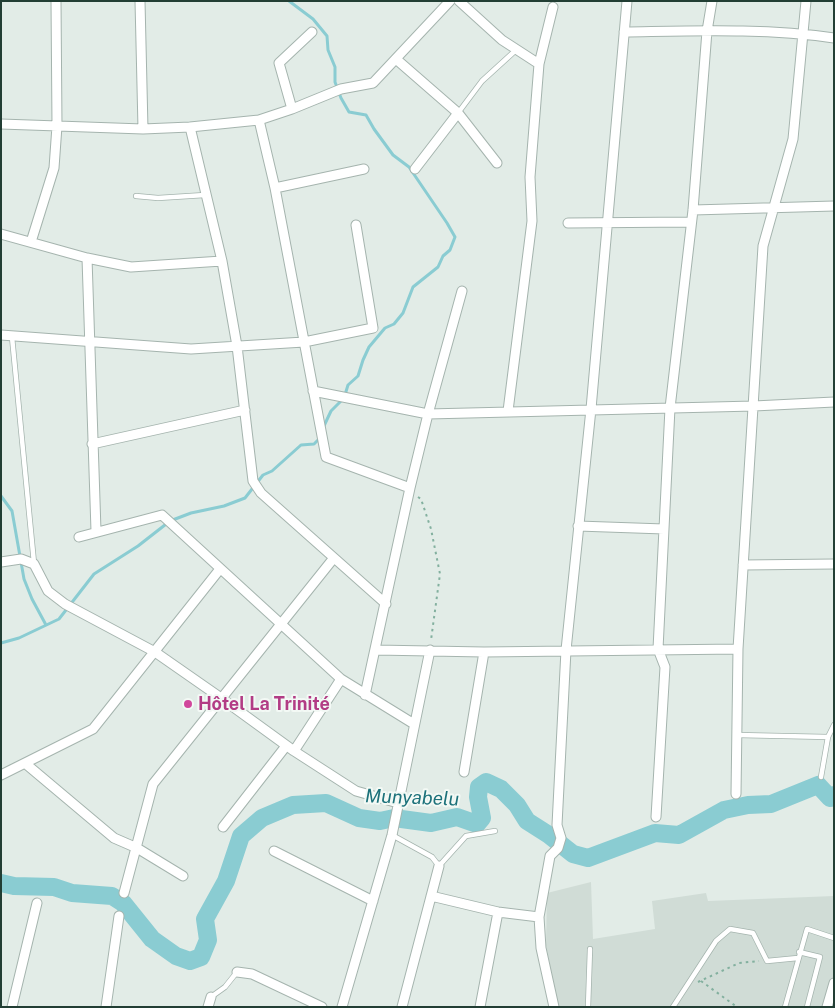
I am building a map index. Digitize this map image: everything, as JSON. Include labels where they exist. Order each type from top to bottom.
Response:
[{"type":"street","points":[[31,242],[54,168],[57,126],[56,1]]},
{"type":"street","points":[[140,1],[143,129]]},
{"type":"street","points":[[1,124],[143,129],[190,127],[259,120],[338,90],[373,83],[450,1]]},
{"type":"street","points":[[459,1],[516,50],[539,64]]},
{"type":"street","points":[[554,1007],[541,948],[539,917],[550,856],[558,848],[561,838],[557,825],[566,650],[591,409],[627,1]]},
{"type":"street","points":[[656,817],[665,667],[658,650],[670,408],[693,210],[707,31],[712,1]]},
{"type":"street","points":[[736,794],[738,649],[742,565],[754,406],[762,246],[793,139],[806,1]]},
{"type":"street","points":[[508,411],[532,221],[530,177],[539,64],[553,7]]},
{"type":"street","points":[[624,32],[707,31],[803,34],[834,38]]},
{"type":"street","points":[[292,109],[279,63],[312,32]]},
{"type":"street","points":[[396,60],[458,113],[497,162]]},
{"type":"street","points":[[415,169],[458,113]]},
{"type":"street","points":[[259,120],[275,188],[326,458],[410,488]]},
{"type":"street","points":[[190,127],[222,262],[237,346],[255,484],[261,493],[386,604]]},
{"type":"street","points":[[275,188],[364,169]]},
{"type":"street","points":[[693,210],[834,206]]},
{"type":"street","points":[[568,223],[691,222]]},
{"type":"street","points":[[1,335],[191,349],[304,342],[373,328],[356,225]]},
{"type":"street","points":[[1,234],[87,258],[130,267],[222,262]]},
{"type":"street","points":[[87,258],[96,531]]},
{"type":"street","points":[[366,695],[410,488],[462,291]]},
{"type":"street","points":[[313,391],[428,414],[754,406],[834,402]]},
{"type":"street","points":[[92,444],[245,410]]},
{"type":"street","points":[[79,536],[162,515],[341,679],[414,724]]},
{"type":"street","points":[[578,526],[664,529]]},
{"type":"street","points":[[1,562],[21,559],[34,564],[48,591],[69,606],[155,652],[290,748],[356,792],[397,806]]},
{"type":"street","points":[[124,893],[153,784],[334,559]]},
{"type":"street","points":[[742,565],[834,564]]},
{"type":"street","points":[[1,775],[93,729],[220,568]]},
{"type":"street","points":[[376,650],[484,652],[738,649]]},
{"type":"street","points":[[342,1007],[392,835],[430,650]]},
{"type":"street","points":[[464,772],[484,652]]},
{"type":"street","points":[[223,827],[290,748],[341,679]]},
{"type":"street","points":[[26,764],[114,838],[137,848],[183,876]]},
{"type":"street","points":[[274,851],[373,901]]},
{"type":"street","points":[[402,1007],[439,866]]},
{"type":"street","points":[[431,896],[498,912],[539,917]]},
{"type":"street","points":[[12,1007],[37,903]]},
{"type":"street","points":[[480,1007],[498,912]]},
{"type":"street","points":[[106,1007],[119,916]]},
{"type":"street","points":[[237,972],[252,974],[322,1007]]},
{"type":"street","points":[[827,1007],[834,983]]},
{"type":"street","points":[[208,1007],[211,997]]},
{"type":"lane","points":[[458,113],[482,82],[516,50]]},
{"type":"lane","points":[[136,196],[158,198],[206,195]]},
{"type":"lane","points":[[12,337],[34,564]]},
{"type":"lane","points":[[821,777],[828,737],[834,725]]},
{"type":"lane","points":[[737,735],[828,737]]},
{"type":"lane","points":[[392,835],[432,857],[439,866],[466,836],[495,831]]},
{"type":"lane","points":[[673,1007],[716,941],[730,930],[753,933],[767,960],[798,958]]},
{"type":"lane","points":[[786,1007],[807,930],[834,938]]},
{"type":"lane","points":[[588,1007],[590,949]]},
{"type":"lane","points":[[800,952],[820,957],[807,1007]]},
{"type":"lane","points":[[211,997],[226,987],[237,972]]},
{"type":"path","points":[[410,488],[421,499],[431,530],[440,574],[430,650]]},
{"type":"path","points":[[685,988],[740,963],[767,960]]},
{"type":"path","points":[[701,981],[737,1007]]},
{"type":"shaded area","points":[[591,882],[593,939],[655,929],[652,901],[706,893],[708,901],[834,896],[834,982],[826,1007],[558,1007],[546,945],[547,893]]},
{"type":"waterway","points":[[289,1],[313,19],[327,36],[328,50],[335,67],[335,82],[349,112],[366,115],[393,155],[409,167],[455,237],[450,250],[443,256],[438,267],[413,287],[403,313],[394,324],[385,328],[369,347],[358,376],[348,385],[344,398],[331,411],[323,428]]},
{"type":"waterway","points":[[1,643],[19,638],[59,619],[94,574],[138,546],[170,521],[245,498],[263,475],[272,471],[301,445],[314,444],[320,438]]},
{"type":"waterway","points":[[1,496],[12,511],[24,579],[46,625]]},
{"type":"waterway","name":"Munyabelu","points":[[1,883],[14,886],[54,887],[72,893],[112,896],[123,903],[152,939],[176,956],[190,961],[201,957],[208,940],[205,919],[226,881],[241,836],[262,818],[293,805],[326,803],[359,818],[380,821],[394,818],[431,823],[457,817],[477,824],[482,818],[478,797],[479,787],[486,782],[501,789],[517,805],[527,821],[573,854],[588,858],[655,833],[679,835],[724,810],[748,805],[771,804],[818,785],[830,798],[834,795]]},
{"type":"place","name":"Hôtel La Trinité","points":[[188,704]]}]
